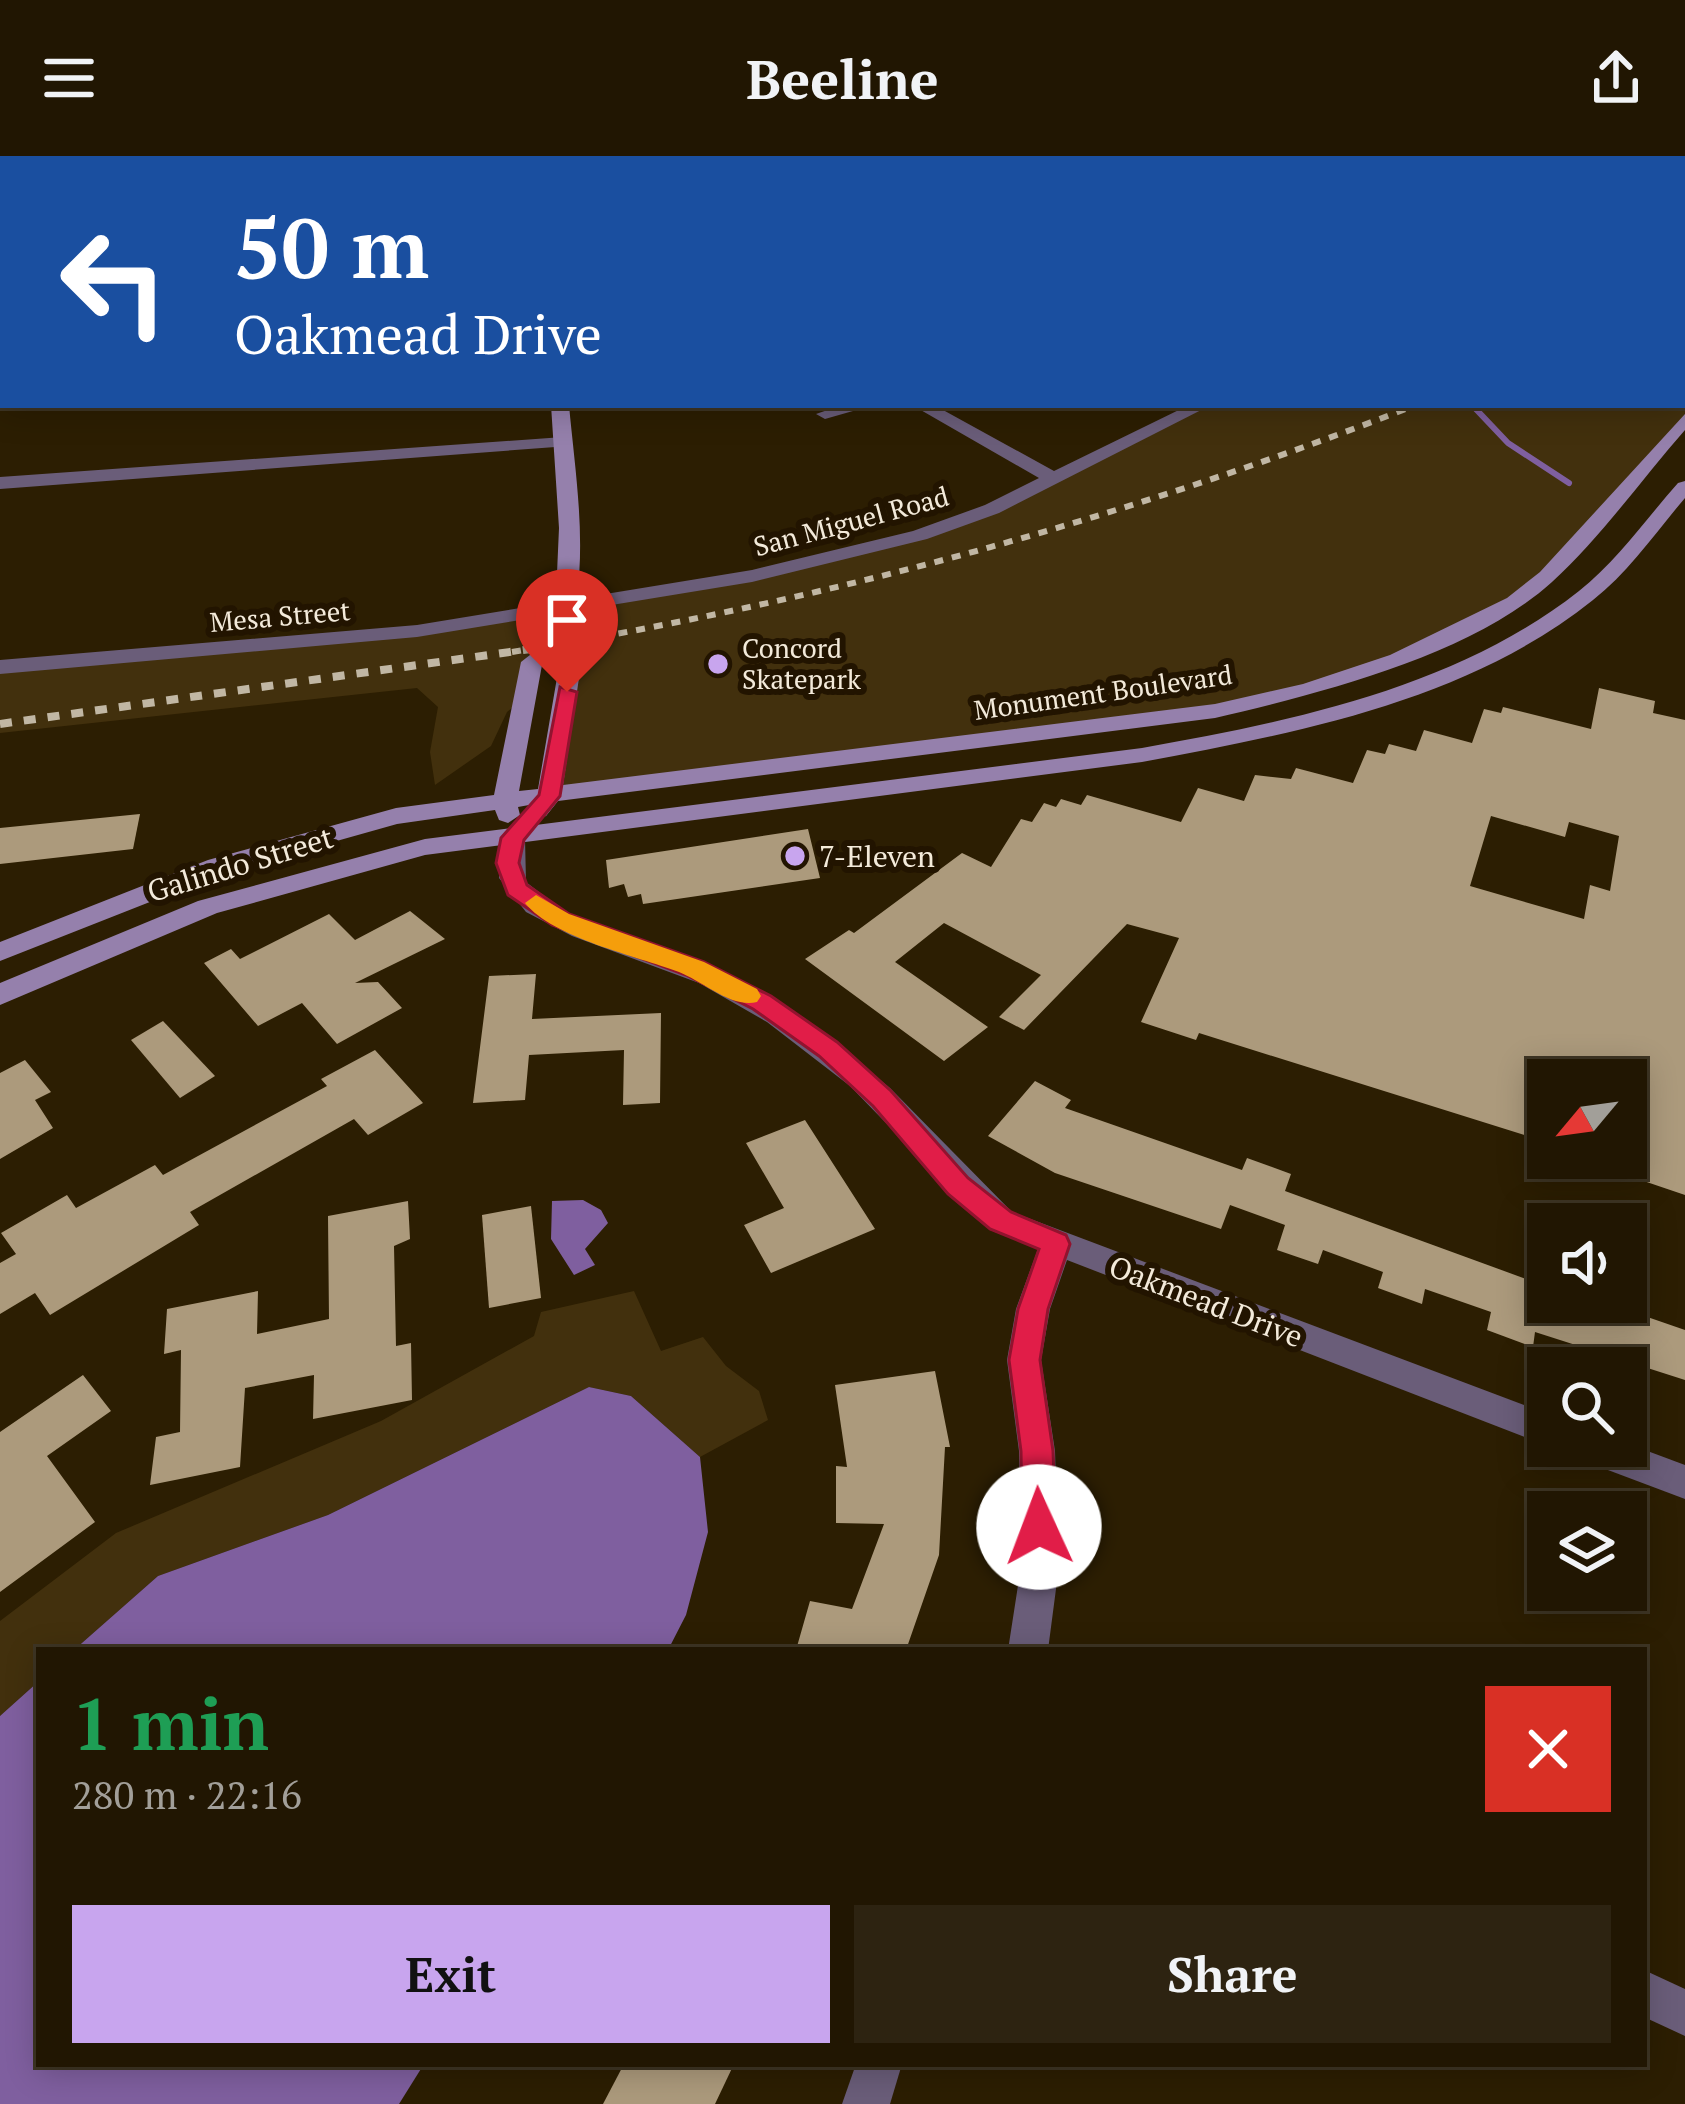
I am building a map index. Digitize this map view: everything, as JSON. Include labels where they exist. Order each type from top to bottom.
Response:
[{"type":"main road","points":[[513,838],[505,800],[532,662],[553,647],[564,609],[570,502],[560,408]]},
{"type":"main road","name":"Monument Boulevard","points":[[505,800],[1216,711],[1376,668],[1477,624],[1547,576],[1685,419]]},
{"type":"main road","points":[[513,838],[1142,755],[1243,738],[1340,711],[1436,677],[1532,631],[1587,595],[1685,487]]},
{"type":"main road","points":[[513,838],[549,796],[571,658],[553,647]]},
{"type":"main road","name":"Galindo Street","points":[[0,952],[217,866],[396,817],[505,800]]},
{"type":"main road","name":"Galindo Street","points":[[0,995],[152,925],[230,897],[403,852],[513,838]]},
{"type":"street","points":[[825,414],[852,408]]},
{"type":"street","points":[[927,408],[1052,478]]},
{"type":"street","name":"San Miguel Road","points":[[564,609],[752,576],[920,535],[992,509],[1196,408]]},
{"type":"street","points":[[0,483],[563,442]]},
{"type":"street","name":"Mesa Street","points":[[0,667],[417,631],[564,609]]},
{"type":"street","name":"Oakmead Drive","points":[[513,838],[508,863],[516,889],[560,920],[695,968],[762,1003],[828,1049],[882,1098],[958,1186],[1000,1221],[1527,1422]]},
{"type":"street","points":[[1028,1647],[1040,1565],[1037,1451],[1024,1360],[1033,1309],[1056,1244]]},
{"type":"street","points":[[1645,1467],[1685,1482]]},
{"type":"street","points":[[1647,1994],[1685,2013]]},
{"type":"street","points":[[866,2104],[878,2067]]},
{"type":"shaded area","points":[[1195,408],[1685,408],[1685,419],[1547,576],[1398,660],[1215,711],[549,796],[571,659],[553,647],[532,662],[524,698],[507,712],[491,746],[435,785],[430,752],[438,707],[417,688],[0,733],[0,667],[417,631],[752,576],[920,535]]},
{"type":"shaded area","points":[[583,1200],[601,1210],[608,1223],[585,1249],[595,1265],[574,1275],[551,1239],[552,1201]]},
{"type":"shaded area","points":[[634,1291],[661,1351],[703,1337],[726,1366],[759,1391],[768,1420],[700,1457],[631,1396],[589,1387],[328,1515],[158,1576],[77,1647],[36,1647],[36,1684],[0,1716],[0,1621],[116,1533],[381,1421],[534,1336],[541,1312]]},
{"type":"shaded area","points":[[589,1387],[631,1396],[700,1457],[708,1532],[686,1615],[670,1647],[77,1647],[158,1576],[328,1515]]},
{"type":"shaded area","points":[[36,1684],[36,2067],[422,2067],[399,2104],[0,2104],[0,1716]]},
{"type":"building","points":[[1599,688],[1655,701],[1653,713],[1685,720],[1685,1195],[1638,1179],[1647,1179],[1647,1059],[1527,1059],[1527,1136],[1199,1033],[1196,1040],[1141,1022],[1179,938],[1127,924],[1024,1030],[999,1017],[1041,975],[944,923],[895,962],[988,1027],[944,1061],[805,959],[849,930],[854,933],[962,853],[991,867],[1021,819],[1032,822],[1044,803],[1056,807],[1061,799],[1081,805],[1087,795],[1181,822],[1198,788],[1244,801],[1255,775],[1291,779],[1296,768],[1353,783],[1367,750],[1385,754],[1389,744],[1416,751],[1424,730],[1472,743],[1484,709],[1501,713],[1503,707],[1591,729]],"holes":[[[1491,816],[1565,837],[1569,822],[1619,836],[1610,891],[1590,885],[1584,919],[1470,886]]]},
{"type":"building","points":[[140,814],[133,849],[0,864],[0,828]]},
{"type":"building","points":[[808,829],[820,878],[643,904],[641,894],[628,897],[624,884],[609,888],[606,860]]},
{"type":"building","points":[[410,911],[445,939],[355,983],[378,982],[402,1008],[337,1044],[302,1003],[258,1026],[204,963],[231,949],[240,959],[329,914],[355,940]]},
{"type":"building","points":[[536,974],[532,1019],[661,1013],[660,1103],[623,1105],[624,1050],[529,1055],[525,1100],[473,1103],[489,976]]},
{"type":"building","points":[[163,1021],[215,1076],[180,1098],[131,1040]]},
{"type":"building","points":[[375,1050],[423,1103],[368,1135],[354,1119],[190,1212],[199,1225],[50,1315],[35,1293],[0,1314],[0,1263],[16,1254],[1,1233],[67,1195],[76,1208],[155,1165],[163,1175],[327,1086],[321,1079]]},
{"type":"building","points":[[25,1060],[51,1092],[35,1100],[53,1128],[0,1159],[0,1073]]},
{"type":"building","points":[[1035,1081],[1071,1100],[1065,1108],[1242,1170],[1247,1158],[1291,1174],[1285,1191],[1527,1279],[1527,1323],[1647,1323],[1647,1317],[1685,1330],[1685,1380],[1647,1368],[1647,1347],[1582,1347],[1535,1332],[1533,1347],[1487,1330],[1491,1312],[1425,1289],[1422,1304],[1378,1288],[1383,1272],[1323,1250],[1318,1264],[1277,1250],[1285,1225],[1230,1205],[1221,1229],[1055,1173],[988,1136]]},
{"type":"building","points":[[805,1120],[875,1229],[771,1273],[744,1225],[784,1208],[746,1143]]},
{"type":"building","points":[[408,1201],[410,1239],[394,1246],[396,1346],[411,1343],[412,1400],[313,1419],[314,1375],[245,1388],[240,1467],[150,1485],[156,1437],[180,1432],[181,1350],[164,1354],[167,1309],[258,1291],[257,1334],[329,1319],[328,1216]]},
{"type":"building","points":[[531,1206],[541,1298],[489,1308],[482,1215]]},
{"type":"building","points":[[935,1371],[950,1447],[945,1447],[939,1555],[907,1647],[797,1647],[810,1601],[852,1609],[884,1524],[836,1523],[836,1466],[847,1467],[835,1385]]},
{"type":"building","points":[[83,1375],[111,1411],[47,1456],[95,1522],[0,1592],[0,1432]]},
{"type":"building","points":[[622,2067],[733,2067],[715,2104],[603,2104]]},
{"type":"waterway","points":[[1475,408],[1508,443],[1569,483]]},
{"type":"railway","points":[[522,650],[743,608],[971,553],[1195,485],[1408,408]]},
{"type":"railway","points":[[522,650],[531,649]]},
{"type":"railway","points":[[0,724],[522,650]]},
{"type":"railway","points":[[512,652],[522,650]]},
{"type":"slow traffic","points":[[536,903],[560,920],[695,968],[748,996]]},
{"type":"place","name":"Concord Skatepark","points":[[718,664]]},
{"type":"place","name":"7-Eleven","points":[[795,856]]},
{"type":"route","points":[[567,692],[549,796],[513,838],[508,863],[516,889],[560,920],[695,968],[762,1003],[828,1049],[882,1098],[958,1186],[1000,1221],[1056,1244],[1033,1309],[1024,1360],[1037,1451],[1039,1527]]}]
